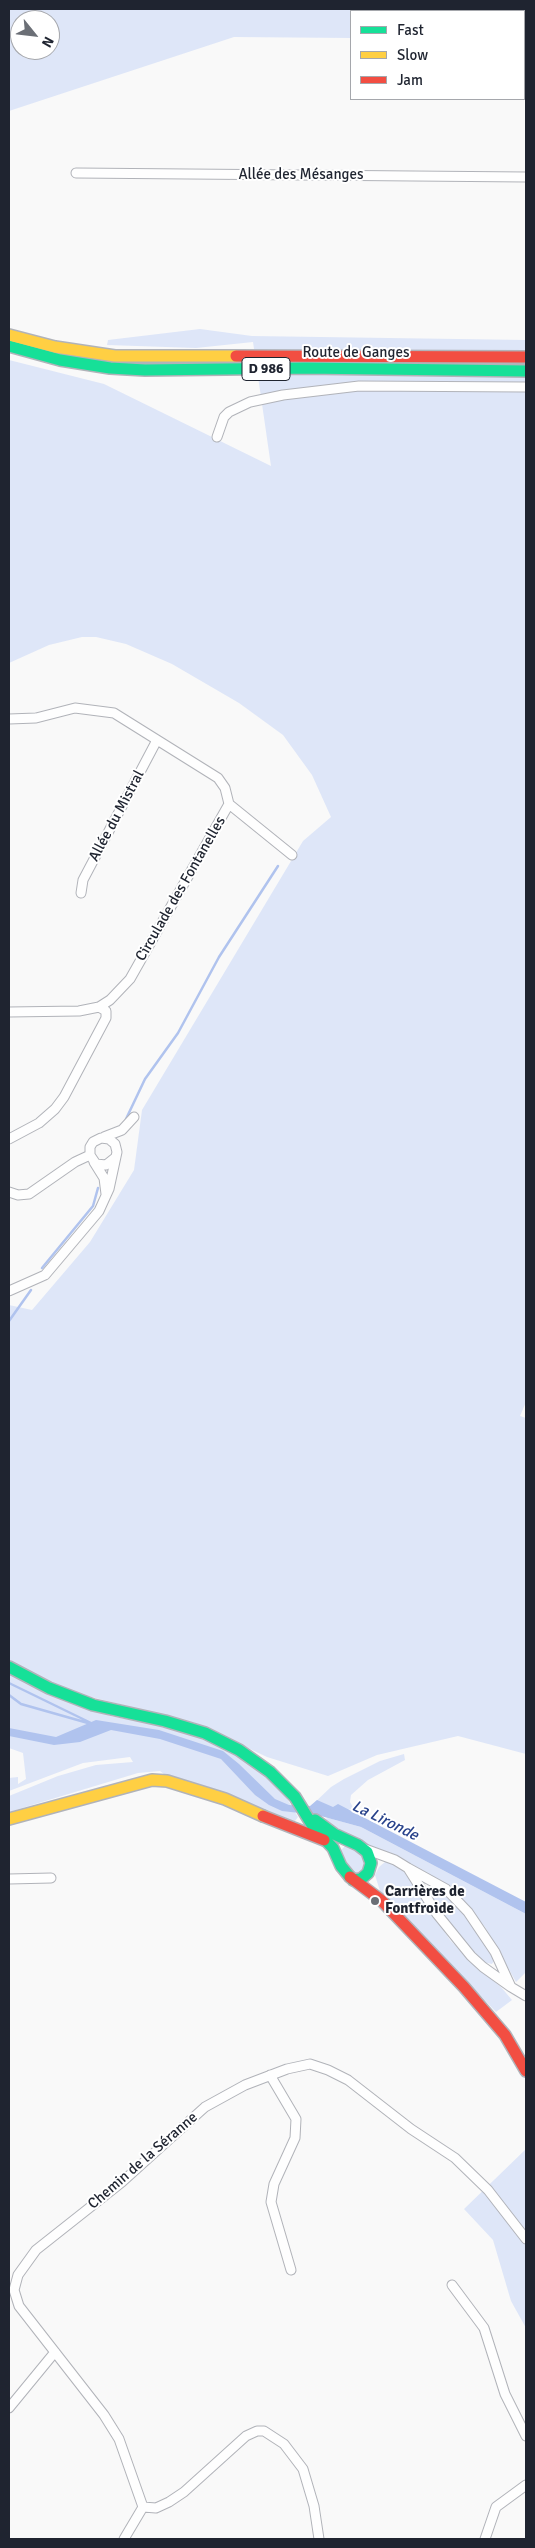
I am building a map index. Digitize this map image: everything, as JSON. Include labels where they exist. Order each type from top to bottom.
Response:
[{"type":"street","name":"Allée des Mésanges","points":[[76,173],[526,177]]},
{"type":"street","name":"Route de Ganges","points":[[9,335],[55,347],[115,356],[526,357]]},
{"type":"street","name":"Route de Ganges","points":[[9,346],[60,360],[110,368],[146,370],[316,368],[526,371]]},
{"type":"street","points":[[217,437],[224,417],[229,412],[250,402],[283,395],[359,386],[526,387]]},
{"type":"street","name":"Circulade des Fontanelles","points":[[9,719],[36,718],[75,708],[114,713],[218,778],[225,788],[228,804],[130,979],[110,1000],[99,1007],[79,1011],[9,1012]]},
{"type":"street","name":"Allée du Mistral","points":[[81,893],[83,880],[157,740]]},
{"type":"street","points":[[228,804],[292,855]]},
{"type":"street","points":[[9,1139],[39,1123],[55,1109],[64,1097],[106,1018],[106,1011],[99,1007]]},
{"type":"street","points":[[9,1291],[45,1275],[94,1219],[106,1197],[116,1155],[134,1117],[119,1132],[101,1138],[91,1144],[92,1159],[104,1178],[106,1197]]},
{"type":"street","points":[[101,1138],[112,1141],[116,1155]]},
{"type":"street","points":[[9,1192],[18,1195],[29,1194],[75,1162],[92,1159],[106,1165],[116,1155]]},
{"type":"street","points":[[9,1666],[63,1694],[107,1710],[184,1726],[224,1741],[277,1777],[298,1801],[311,1821],[330,1837],[346,1874],[382,1901],[487,2014],[505,2035],[526,2071]]},
{"type":"street","points":[[9,1819],[115,1788],[159,1780],[181,1784],[225,1799],[290,1828],[348,1841],[408,1868],[446,1889],[468,1912],[495,1952],[511,1987]]},
{"type":"street","points":[[290,1828],[311,1821]]},
{"type":"street","points":[[338,1859],[339,1846],[348,1841]]},
{"type":"street","points":[[363,1848],[371,1865],[374,1884],[382,1901]]},
{"type":"street","points":[[353,1880],[364,1878],[371,1865],[385,1857]]},
{"type":"street","points":[[408,1868],[436,1914],[466,1950],[483,1967],[526,1996]]},
{"type":"street","points":[[9,1879],[51,1878]]},
{"type":"street","name":"Chemin de la Séranne","points":[[143,2507],[119,2439],[104,2415],[18,2306],[14,2290],[18,2275],[36,2250],[122,2182],[205,2107],[245,2085],[270,2075],[310,2064],[348,2080],[411,2129],[455,2158],[488,2190],[526,2239]]},
{"type":"street","points":[[270,2075],[296,2119],[295,2138],[274,2184],[271,2202],[291,2270]]},
{"type":"street","points":[[452,2284],[484,2328],[505,2394],[514,2416],[526,2436]]},
{"type":"street","points":[[9,2408],[55,2352]]},
{"type":"street","points":[[124,2539],[143,2507],[156,2508],[169,2502],[184,2492],[246,2436],[257,2431],[264,2431],[284,2444],[303,2469],[314,2506],[319,2539]]},
{"type":"street","points":[[485,2539],[496,2508],[526,2485]]},
{"type":"shaded area","points":[[9,9],[481,9],[350,10],[350,38],[234,37],[9,111]]},
{"type":"shaded area","points":[[200,329],[252,336],[526,340],[526,1402],[520,1416],[526,1418],[526,1754],[458,1736],[377,1755],[328,1776],[267,1757],[195,1723],[71,1692],[9,1660],[9,1305],[32,1310],[90,1242],[134,1170],[142,1110],[303,841],[331,817],[312,775],[283,735],[239,703],[172,664],[126,644],[96,637],[82,637],[49,645],[9,663],[9,360],[104,384],[271,466],[253,342],[196,348],[107,345],[108,340]]},
{"type":"shaded area","points":[[9,1672],[110,1716],[173,1728],[221,1746],[279,1785],[298,1817],[295,1821],[288,1820],[230,1795],[169,1778],[160,1771],[138,1773],[9,1812],[9,1796],[58,1776],[96,1765],[133,1762],[130,1757],[83,1763],[9,1791],[9,1778],[18,1777],[18,1784],[26,1779],[23,1753],[9,1748]]},
{"type":"shaded area","points":[[404,1754],[405,1760],[368,1780],[351,1795],[350,1802],[354,1809],[316,1814],[311,1806],[331,1787],[344,1779],[380,1761]]},
{"type":"shaded area","points":[[328,1818],[361,1827],[526,1914],[526,1972],[516,1982],[485,1927],[455,1892],[354,1840],[325,1819]]},
{"type":"shaded area","points":[[347,1844],[354,1846],[365,1862],[363,1874],[352,1873],[341,1850]]},
{"type":"shaded area","points":[[385,1862],[392,1863],[406,1873],[450,1940],[478,1968],[501,1987],[512,2000],[496,2012],[380,1891],[375,1875],[379,1867]]},
{"type":"shaded area","points":[[438,1890],[449,1896],[468,1919],[495,1959],[492,1964],[483,1962],[460,1938],[430,1898],[431,1894]]},
{"type":"shaded area","points":[[526,2149],[526,2328],[511,2301],[493,2240],[464,2209]]},
{"type":"water","points":[[96,1720],[159,1730],[223,1751],[275,1799],[289,1805],[310,1806],[317,1800],[333,1807],[338,1804],[526,1902],[526,1914],[361,1827],[317,1815],[282,1811],[269,1805],[255,1795],[221,1759],[160,1739],[111,1730],[80,1742],[54,1745],[9,1736],[9,1728],[56,1737]]},
{"type":"waterway","points":[[126,1119],[145,1079],[178,1033],[219,957],[278,866]]},
{"type":"waterway","points":[[42,1268],[93,1206],[98,1188]]},
{"type":"waterway","points":[[9,1321],[31,1290]]},
{"type":"waterway","points":[[9,1683],[91,1723]]},
{"type":"waterway","points":[[9,1695],[21,1704],[88,1723]]},
{"type":"traffic: fast","points":[[9,346],[60,360],[110,368],[145,370],[306,368],[526,371]]},
{"type":"traffic: fast","points":[[9,1667],[49,1688],[93,1705],[165,1721],[205,1733],[239,1750],[270,1772],[295,1797],[314,1828],[333,1848],[341,1866],[350,1877]]},
{"type":"traffic: fast","points":[[315,1820],[334,1834],[358,1845],[367,1852],[371,1863],[368,1873],[361,1879],[353,1880]]},
{"type":"traffic: slow","points":[[9,335],[55,347],[115,356],[236,356]]},
{"type":"traffic: slow","points":[[9,1819],[152,1780],[167,1781],[225,1799],[263,1816]]},
{"type":"traffic: jam","points":[[236,356],[526,357]]},
{"type":"traffic: jam","points":[[263,1816],[324,1840]]},
{"type":"traffic: jam","points":[[350,1877],[382,1901],[464,1987],[505,2035],[526,2071]]},
{"type":"place","name":"Carrières de Fontfroide","points":[[375,1901]]},
{"type":"water label","name":"La Lironde","points":[[385,1821]]}]
